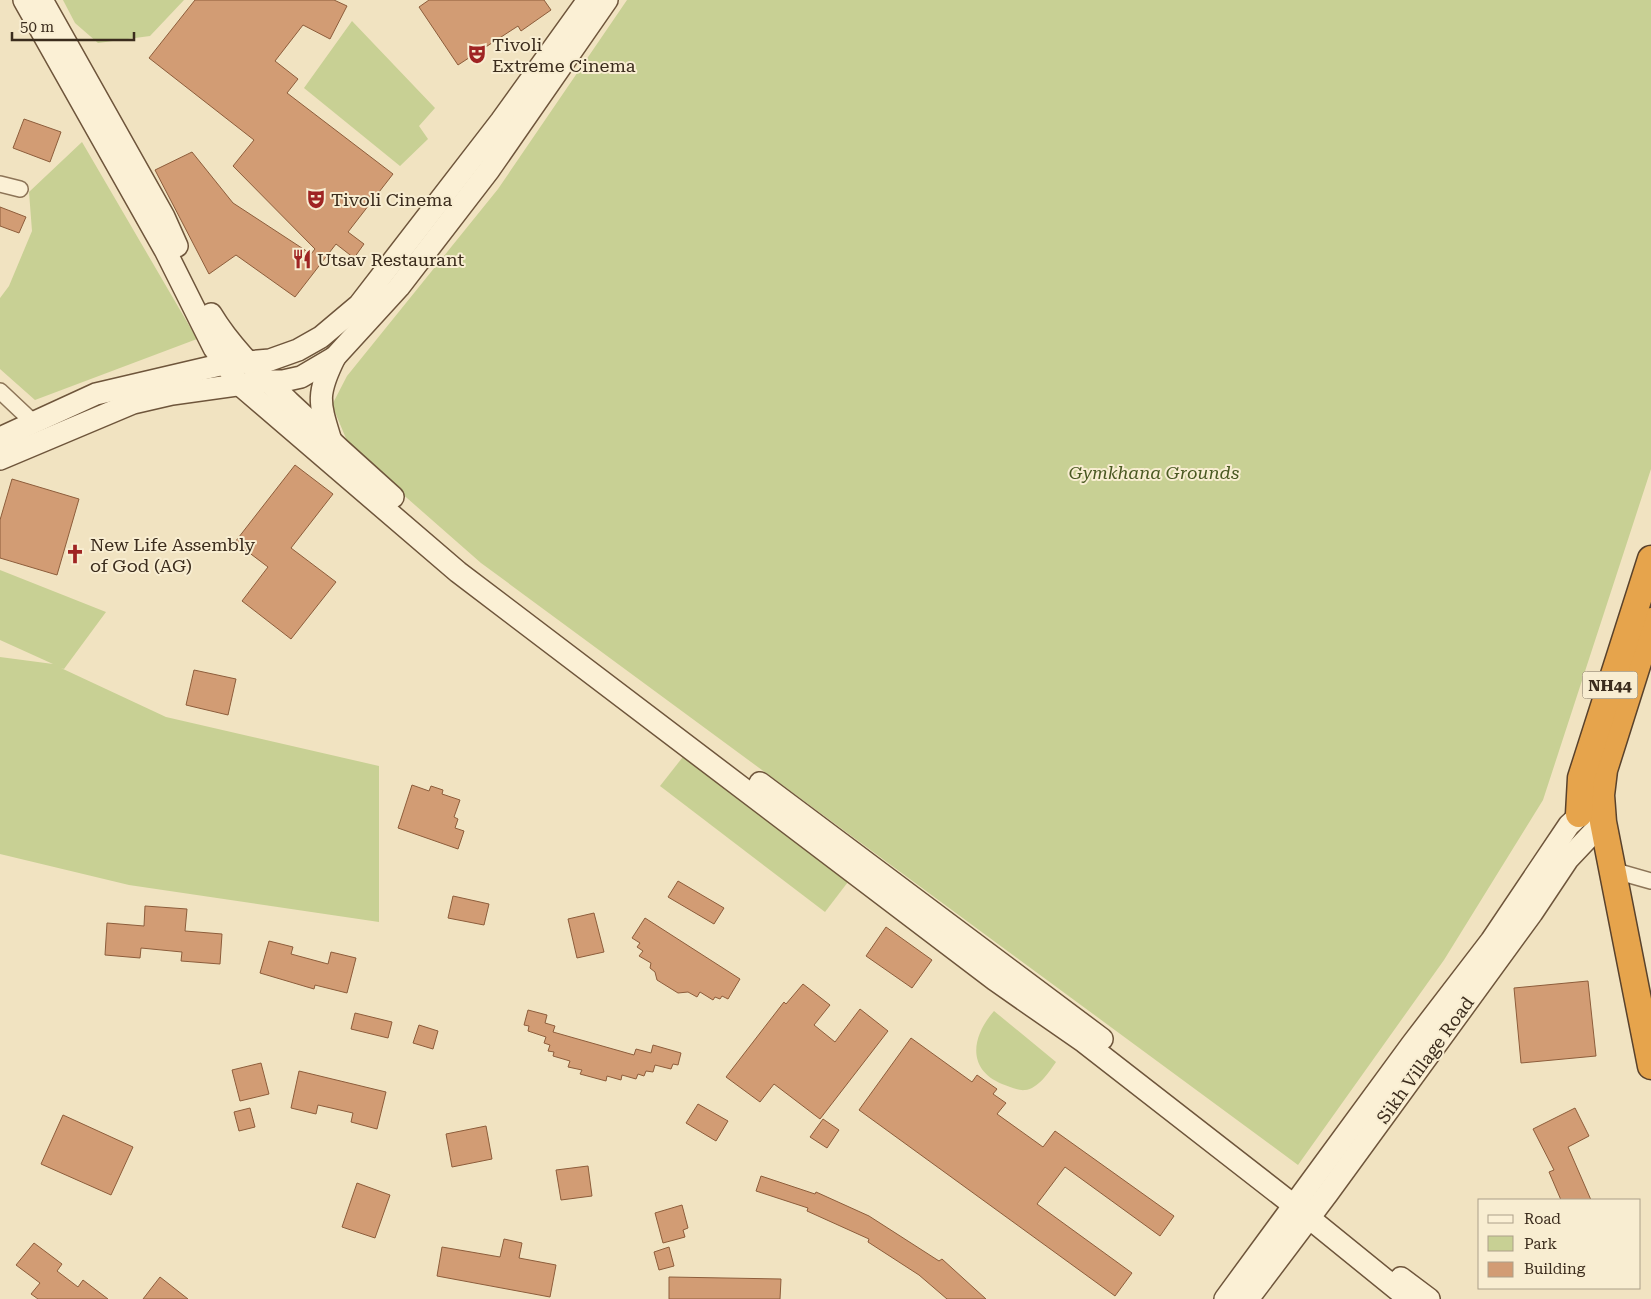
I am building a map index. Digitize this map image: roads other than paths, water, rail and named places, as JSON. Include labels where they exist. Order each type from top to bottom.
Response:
[{"type":"highway","name":"NH44","points":[[1579,814],[1581,778],[1651,559]]},
{"type":"highway","name":"NH44","points":[[1649,1049],[1612,870],[1602,810],[1604,770],[1651,621]]},
{"type":"main road","points":[[24,0],[165,250],[207,335],[224,364],[240,385],[332,443],[476,571],[1093,1031],[1305,1207],[1409,1299]]},
{"type":"main road","points":[[42,0],[164,217],[207,308],[226,340],[266,381],[293,418],[458,572],[995,980],[1084,1042],[1429,1299]]},
{"type":"main road","points":[[0,438],[96,394],[224,364],[270,360],[298,350],[321,337],[358,304],[501,122],[588,0]]},
{"type":"main road","points":[[332,443],[320,404],[323,381],[336,356],[399,286],[483,177],[607,0]]},
{"type":"main road","points":[[197,370],[204,355],[207,335]]},
{"type":"main road","points":[[0,459],[133,403],[172,394],[266,381],[283,381],[301,376],[336,356]]},
{"type":"main road","points":[[1305,1207],[1491,941],[1560,838],[1579,814],[1602,810]]},
{"type":"main road","name":"Sikh Village Road","points":[[1225,1299],[1305,1207],[1532,913],[1602,810]]},
{"type":"main road","name":"Sikh Village Road","points":[[1248,1299],[1305,1207]]},
{"type":"street","points":[[0,184],[20,189]]},
{"type":"street","points":[[0,392],[34,423]]},
{"type":"street","points":[[1612,870],[1651,881]]},
{"type":"place","name":"Tivoli Extreme Cinema","points":[[477,54]]},
{"type":"place","name":"Tivoli Cinema","points":[[316,199]]},
{"type":"place","name":"Utsav Restaurant","points":[[302,259]]},
{"type":"place","name":"New Life Assembly of God (AG)","points":[[75,554]]},
{"type":"park label","name":"Gymkhana Grounds","points":[[1154,472]]}]
